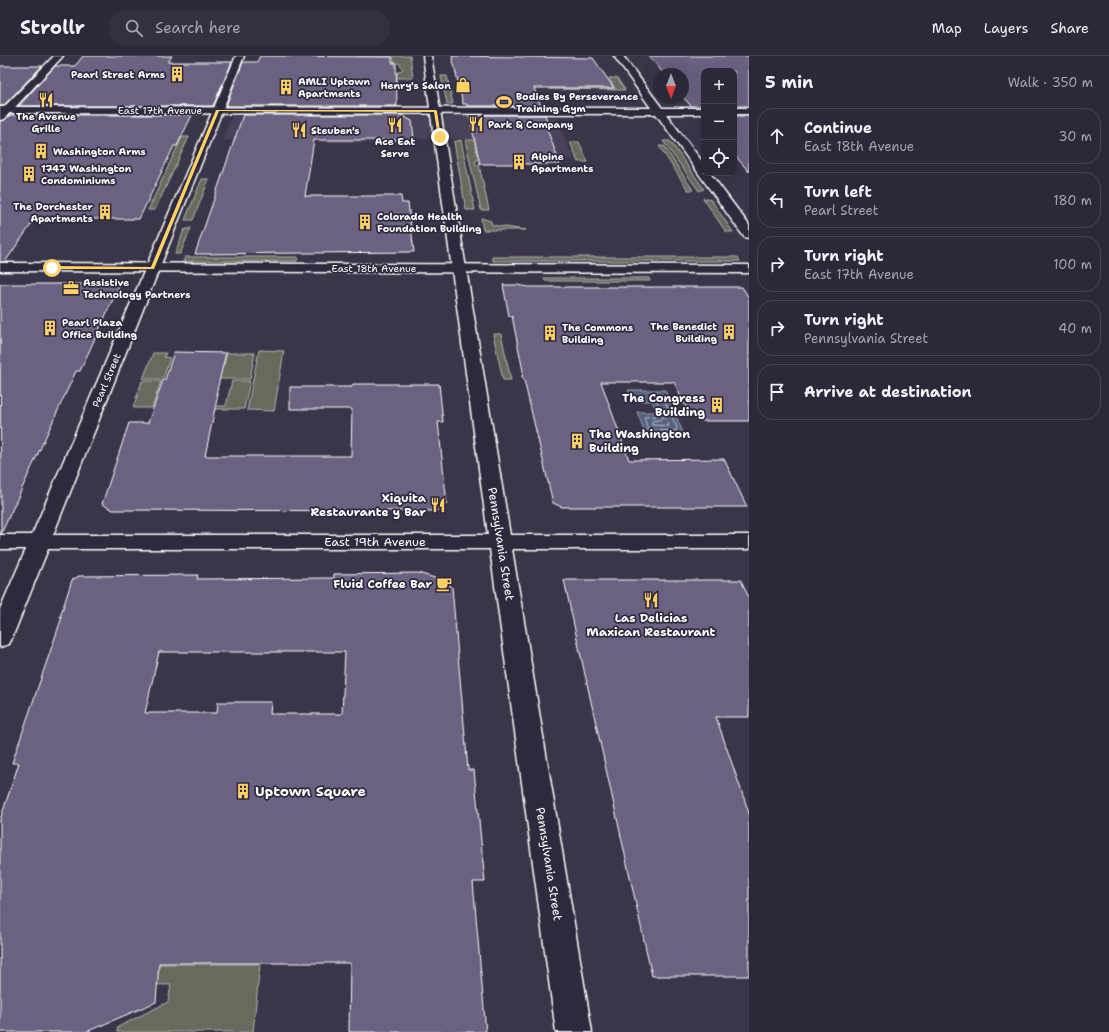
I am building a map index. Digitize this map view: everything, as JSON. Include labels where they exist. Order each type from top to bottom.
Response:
[{"type":"street","points":[[2,113],[59,56]]},
{"type":"street","name":"Pearl Street","points":[[0,638],[240,56]]},
{"type":"street","name":"Pennsylvania Street","points":[[427,56],[574,1032]]},
{"type":"street","points":[[618,56],[701,169]]},
{"type":"street","name":"East 17th Avenue","points":[[2,113],[218,110],[701,111]]},
{"type":"street","points":[[737,111],[749,111]]},
{"type":"street","points":[[706,176],[749,234]]},
{"type":"street","name":"East 18th Avenue","points":[[0,267],[749,269]]},
{"type":"street","name":"East 19th Avenue","points":[[0,542],[749,542]]},
{"type":"shaded area","points":[[232,116],[555,117],[574,159],[480,159],[476,139],[417,139],[417,143],[322,143],[322,140],[222,140]]},
{"type":"green space","points":[[356,56],[410,56],[413,78],[397,78],[397,73],[403,69],[399,63],[394,63],[393,57],[359,57],[356,59]]},
{"type":"green space","points":[[441,76],[447,76],[453,104],[447,104]]},
{"type":"green space","points":[[609,78],[617,78],[625,90],[549,89],[615,89]]},
{"type":"green space","points":[[182,137],[189,137],[155,210],[148,210]]},
{"type":"green space","points":[[461,140],[475,210],[466,210],[454,142]]},
{"type":"green space","points":[[465,140],[474,140],[479,157],[478,160],[475,161],[476,165],[479,165],[489,210],[481,210]]},
{"type":"green space","points":[[663,141],[670,141],[704,189],[699,191]]},
{"type":"green space","points":[[570,142],[579,142],[588,162],[578,162]]},
{"type":"green space","points":[[659,146],[664,146],[693,190],[688,190]]},
{"type":"green space","points":[[202,179],[209,179],[193,220],[185,220]]},
{"type":"green space","points":[[703,198],[711,200],[733,232],[726,232]]},
{"type":"green space","points":[[481,218],[491,221],[492,225],[526,230],[483,230]]},
{"type":"green space","points":[[191,228],[180,254],[175,254],[184,230]]},
{"type":"green space","points":[[185,257],[298,257],[297,261],[183,261]]},
{"type":"green space","points":[[492,257],[738,257],[740,261],[493,261]]},
{"type":"green space","points":[[544,278],[649,278],[650,281],[545,281]]},
{"type":"green space","points":[[493,334],[501,334],[511,380],[503,380]]},
{"type":"green space","points":[[259,350],[284,351],[274,411],[247,410]]},
{"type":"green space","points":[[153,353],[166,353],[164,357],[170,358],[163,379],[143,379]]},
{"type":"green space","points":[[227,353],[255,353],[250,379],[205,379],[209,365],[224,365]]},
{"type":"green space","points":[[142,381],[161,381],[152,408],[133,408]]},
{"type":"green space","points":[[232,381],[250,381],[244,409],[206,409],[207,406],[226,406]]},
{"type":"green space","points":[[124,964],[260,964],[253,1032],[117,1032],[118,1027],[168,1002],[171,985],[120,984]]},
{"type":"water","points":[[628,390],[665,390],[684,435],[646,435],[637,412],[657,412],[652,401],[633,401]]},
{"type":"building","points":[[83,56],[172,56],[168,62],[232,62],[213,106],[19,106],[55,66],[75,66]]},
{"type":"building","points":[[260,56],[392,57],[392,63],[396,63],[397,106],[226,106],[243,62],[257,62]]},
{"type":"building","points":[[452,56],[593,58],[614,88],[534,88],[541,106],[467,106],[467,104],[463,104]]},
{"type":"building","points":[[649,56],[749,56],[749,106],[737,106],[737,68],[701,68],[701,106],[691,106],[689,104],[689,68],[659,68]]},
{"type":"building","points":[[0,66],[42,66],[3,106],[0,106]]},
{"type":"building","points":[[10,115],[192,115],[177,146],[174,146],[139,219],[35,219],[5,262],[0,262],[0,121],[5,120]]},
{"type":"building","points":[[243,115],[401,115],[412,121],[414,140],[314,140],[305,196],[401,196],[402,203],[408,203],[414,252],[195,254]]},
{"type":"building","points":[[469,115],[545,115],[550,129],[547,129],[560,164],[480,164]]},
{"type":"building","points":[[737,116],[749,116],[749,172],[737,158]]},
{"type":"building","points":[[0,284],[120,284],[80,371],[76,371],[1,534]]},
{"type":"building","points":[[503,285],[528,287],[742,287],[749,298],[749,421],[702,421],[698,414],[689,414],[674,382],[601,382],[629,460],[724,459],[747,507],[562,507],[553,503],[524,380],[522,377],[523,371],[512,316],[509,316]]},
{"type":"building","points":[[174,352],[226,353],[216,394],[218,394],[205,456],[351,456],[352,409],[290,409],[290,387],[352,387],[353,384],[439,384],[443,422],[438,422],[447,504],[436,511],[113,510],[102,504],[129,423],[148,423]]},
{"type":"building","name":"Uptown Square","points":[[418,573],[445,581],[452,587],[468,770],[474,770],[485,882],[473,882],[486,1032],[349,1032],[350,963],[159,963],[156,1002],[86,1032],[0,1032],[0,820],[19,763],[12,763],[62,617],[60,617],[72,580],[79,576],[198,575],[197,579],[334,578],[334,574]],"holes":[[[159,652],[345,652],[342,714],[270,714],[271,702],[218,702],[217,713],[145,713]]]},
{"type":"building","points":[[564,580],[741,580],[749,598],[749,717],[716,717],[749,813],[749,976],[652,976]]},
{"type":"place","name":"Pearl Street Arms","points":[[177,74]]},
{"type":"place","name":"Henry's Salon","points":[[463,85]]},
{"type":"place","name":"AMLI Uptown Apartments","points":[[286,87]]},
{"type":"place","name":"The Avenue Grille","points":[[46,100]]},
{"type":"place","name":"Bodies By Perseverance Training Gym","points":[[504,102]]},
{"type":"place","name":"Park & Company","points":[[476,124]]},
{"type":"place","name":"Ace Eat Serve","points":[[395,125]]},
{"type":"place","name":"Steuben's","points":[[299,130]]},
{"type":"place","name":"Washington Arms","points":[[41,151]]},
{"type":"place","name":"Alpine Apartments","points":[[519,162]]},
{"type":"place","name":"1747 Washington Condominiums","points":[[29,174]]},
{"type":"place","name":"The Dorchester Apartments","points":[[105,212]]},
{"type":"place","name":"Colorado Health Foundation Building","points":[[365,222]]},
{"type":"place","name":"Assistive Technology Partners","points":[[71,288]]},
{"type":"place","name":"Pearl Plaza Office Building","points":[[50,328]]},
{"type":"place","name":"The Benedict Building","points":[[729,332]]},
{"type":"place","name":"The Commons Building","points":[[550,333]]},
{"type":"place","name":"The Congress Building","points":[[717,405]]},
{"type":"place","name":"The Washington Building","points":[[577,441]]},
{"type":"place","name":"Xiquita Restaurante y Bar","points":[[438,505]]},
{"type":"place","name":"Fluid Coffee Bar","points":[[444,584]]},
{"type":"place","name":"Las Delicias Maxican Restaurant","points":[[651,600]]},
{"type":"place","name":"Uptown Square","points":[[243,791]]},
{"type":"route","points":[[52,268],[152,268],[218,110],[436,111],[440,137]]}]
